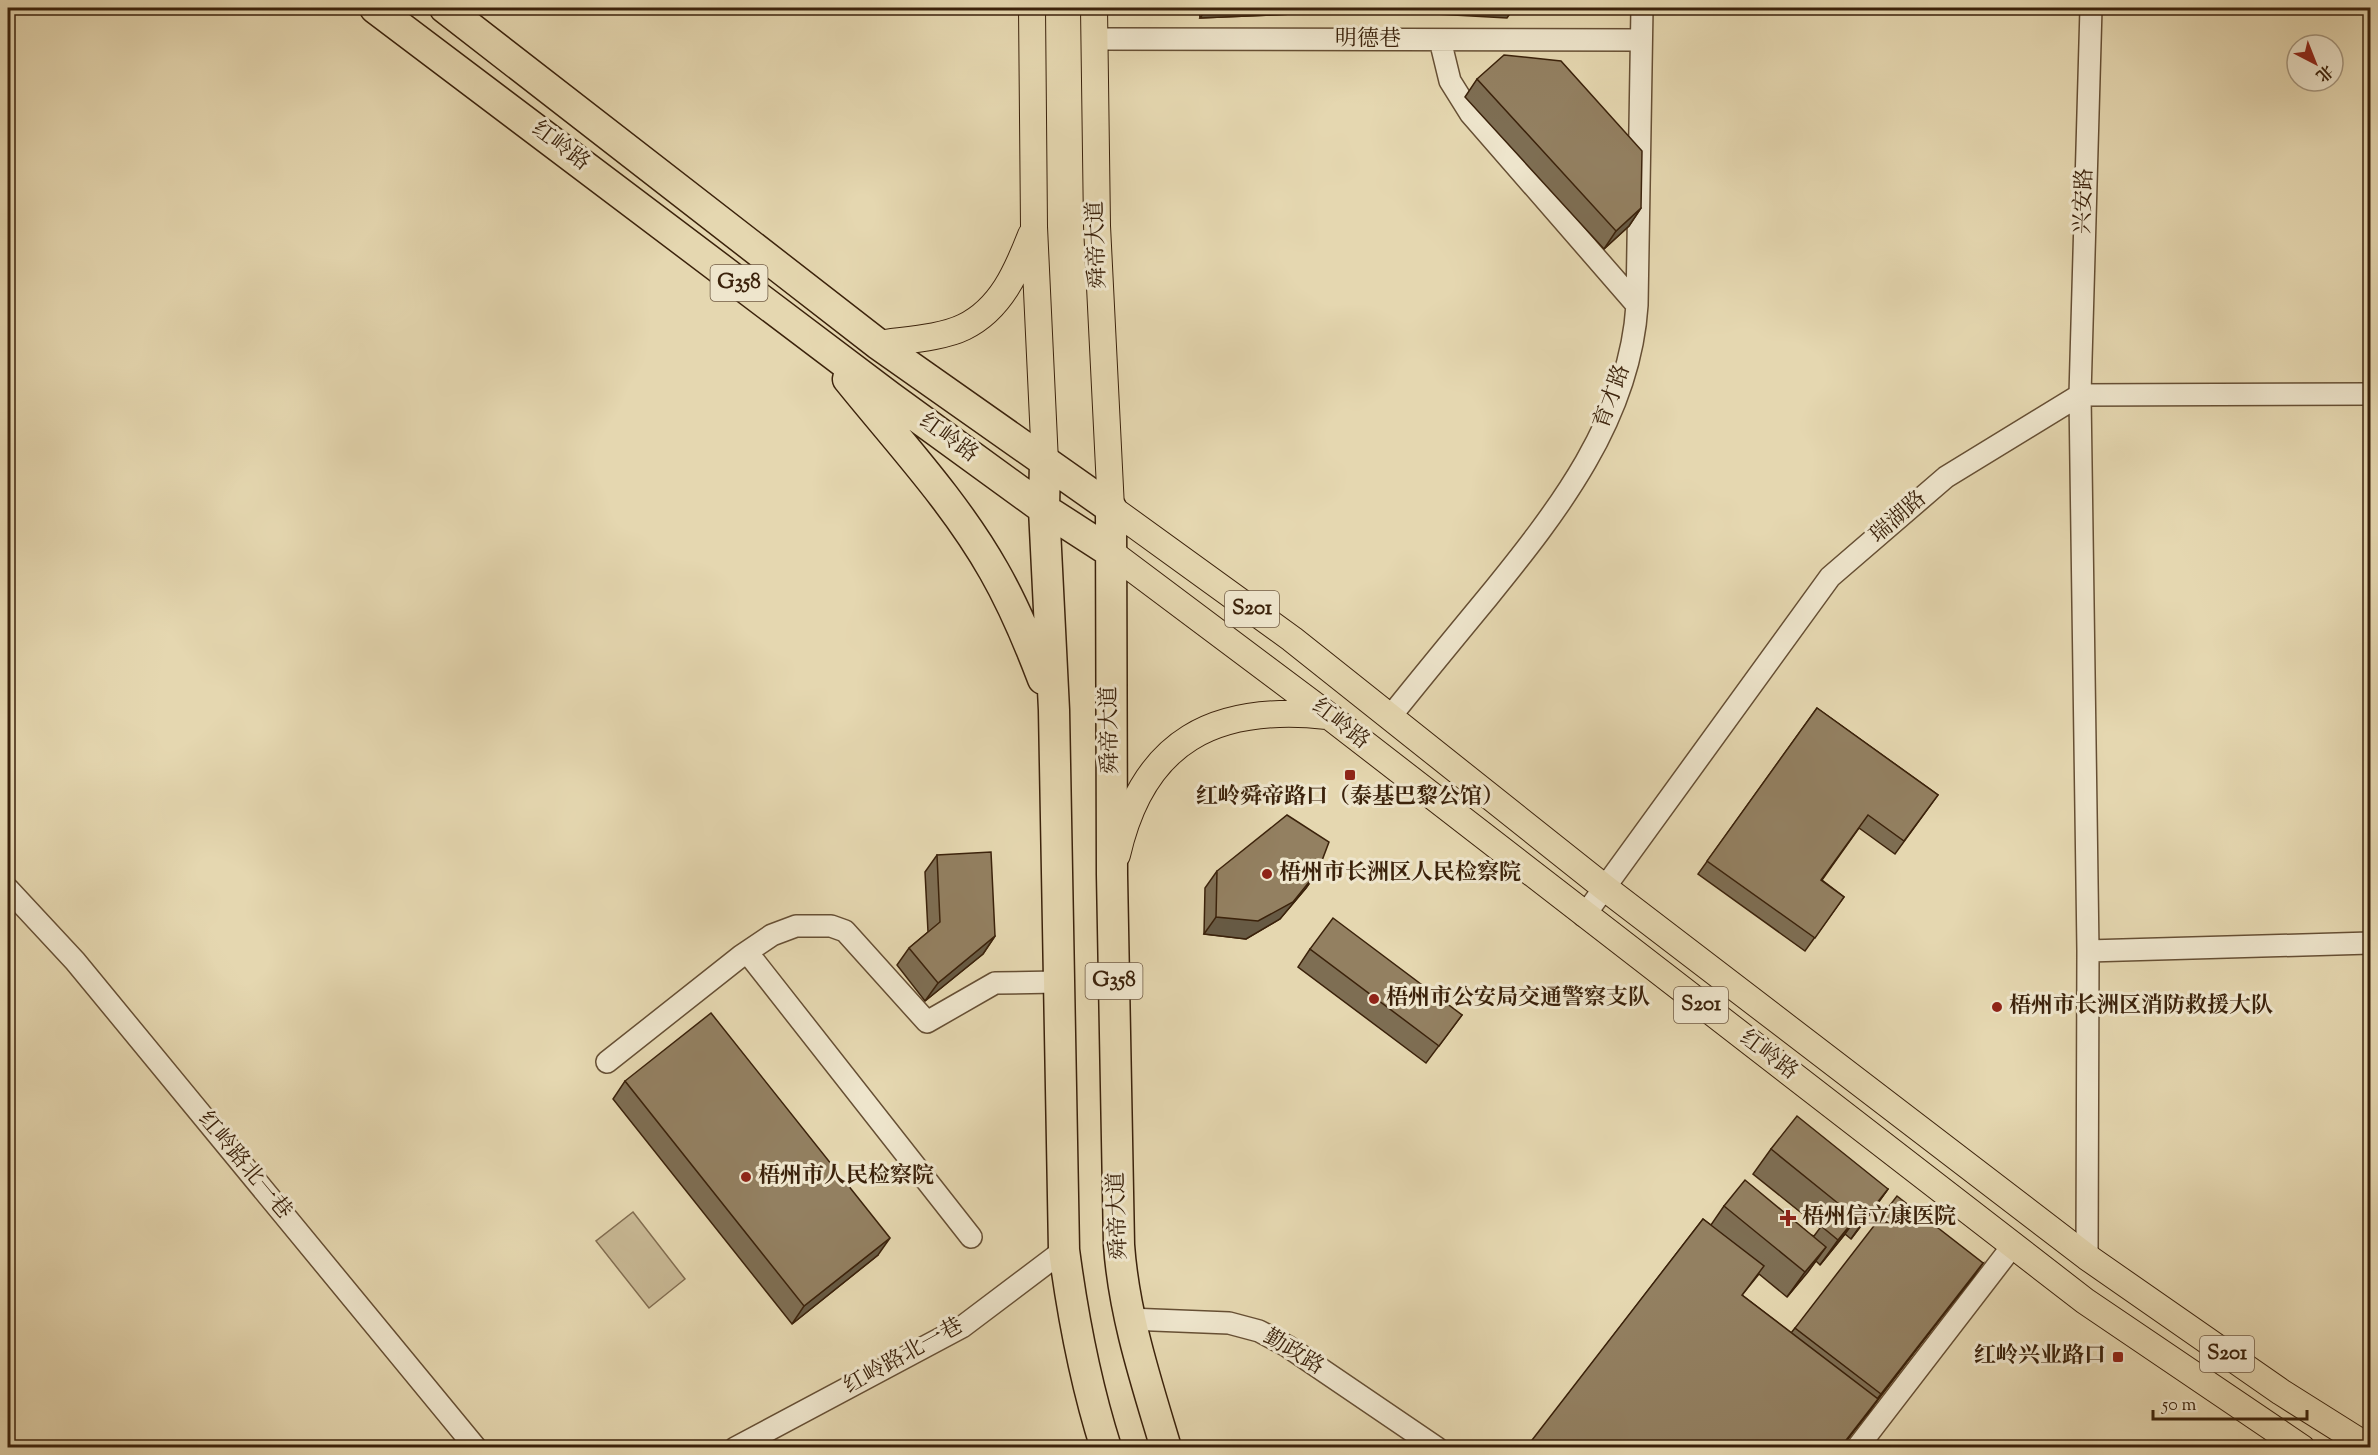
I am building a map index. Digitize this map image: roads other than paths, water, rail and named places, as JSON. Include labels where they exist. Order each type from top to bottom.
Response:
[{"type":"highway","name":"红岭路","points":[[375,8],[820,344],[1044,509],[1109,552]]},
{"type":"highway","name":"红岭路","points":[[446,8],[878,344],[1110,508]]},
{"type":"highway","points":[[820,344],[964,525],[994,570],[1026,631],[1054,710]]},
{"type":"highway","name":"G358","points":[[1045,462],[1044,509],[1054,710],[1064,1250],[1074,1329],[1090,1398],[1106,1448]]},
{"type":"highway","name":"舜帝大道","points":[[1110,508],[1112,875],[1121,1281],[1129,1318],[1166,1448]]},
{"type":"main road","points":[[1032,8],[1034,227],[1045,462]]},
{"type":"main road","name":"舜帝大道","points":[[1094,8],[1097,226],[1110,508]]},
{"type":"main road","points":[[878,344],[964,327],[993,305],[1014,276],[1034,227]]},
{"type":"main road","name":"红岭路","points":[[1110,508],[1292,639],[1605,888],[2087,1257],[2290,1398],[2370,1448]]},
{"type":"main road","name":"红岭路","points":[[1109,552],[1329,716],[1584,916],[2085,1300],[2302,1448]]},
{"type":"main road","points":[[1112,875],[1122,832],[1137,797],[1155,766],[1173,749],[1215,724],[1256,715],[1292,712],[1329,716]]},
{"type":"street","name":"育才路","points":[[1390,717],[1550,521],[1589,458],[1621,390],[1636,326],[1642,8]]},
{"type":"street","name":"兴安路","points":[[2087,1257],[2088,951],[2080,395],[2091,8]]},
{"type":"street","name":"明德巷","points":[[1095,39],[1641,40]]},
{"type":"street","points":[[1440,40],[1450,81],[1470,113],[1637,305]]},
{"type":"street","points":[[2080,395],[2370,394]]},
{"type":"street","name":"瑞湖路","points":[[1584,916],[1830,577],[1946,477],[2080,395]]},
{"type":"street","name":"红岭路北一巷","points":[[8,889],[75,961],[476,1448]]},
{"type":"street","points":[[607,1062],[747,952],[772,935],[796,926],[831,926],[845,931],[927,1022],[995,983],[1058,982]]},
{"type":"street","points":[[2088,951],[2370,943]]},
{"type":"street","points":[[747,952],[971,1237]]},
{"type":"street","points":[[1857,1448],[2014,1244]]},
{"type":"street","name":"红岭路北一巷","points":[[735,1448],[962,1327],[1064,1250]]},
{"type":"street","name":"勤政路","points":[[1129,1318],[1229,1323],[1259,1331],[1287,1346],[1437,1448]]},
{"type":"place","name":"红岭舜帝路口（泰基巴黎公馆）","points":[[1350,775]]},
{"type":"place","name":"梧州市长洲区人民检察院","points":[[1267,874]]},
{"type":"place","name":"梧州市公安局交通警察支队","points":[[1374,999]]},
{"type":"place","name":"梧州市长洲区消防救援大队","points":[[1997,1007]]},
{"type":"place","name":"梧州市人民检察院","points":[[746,1177]]},
{"type":"place","name":"梧州信立康医院","points":[[1788,1218]]},
{"type":"place","name":"红岭兴业路口","points":[[2118,1357]]}]
